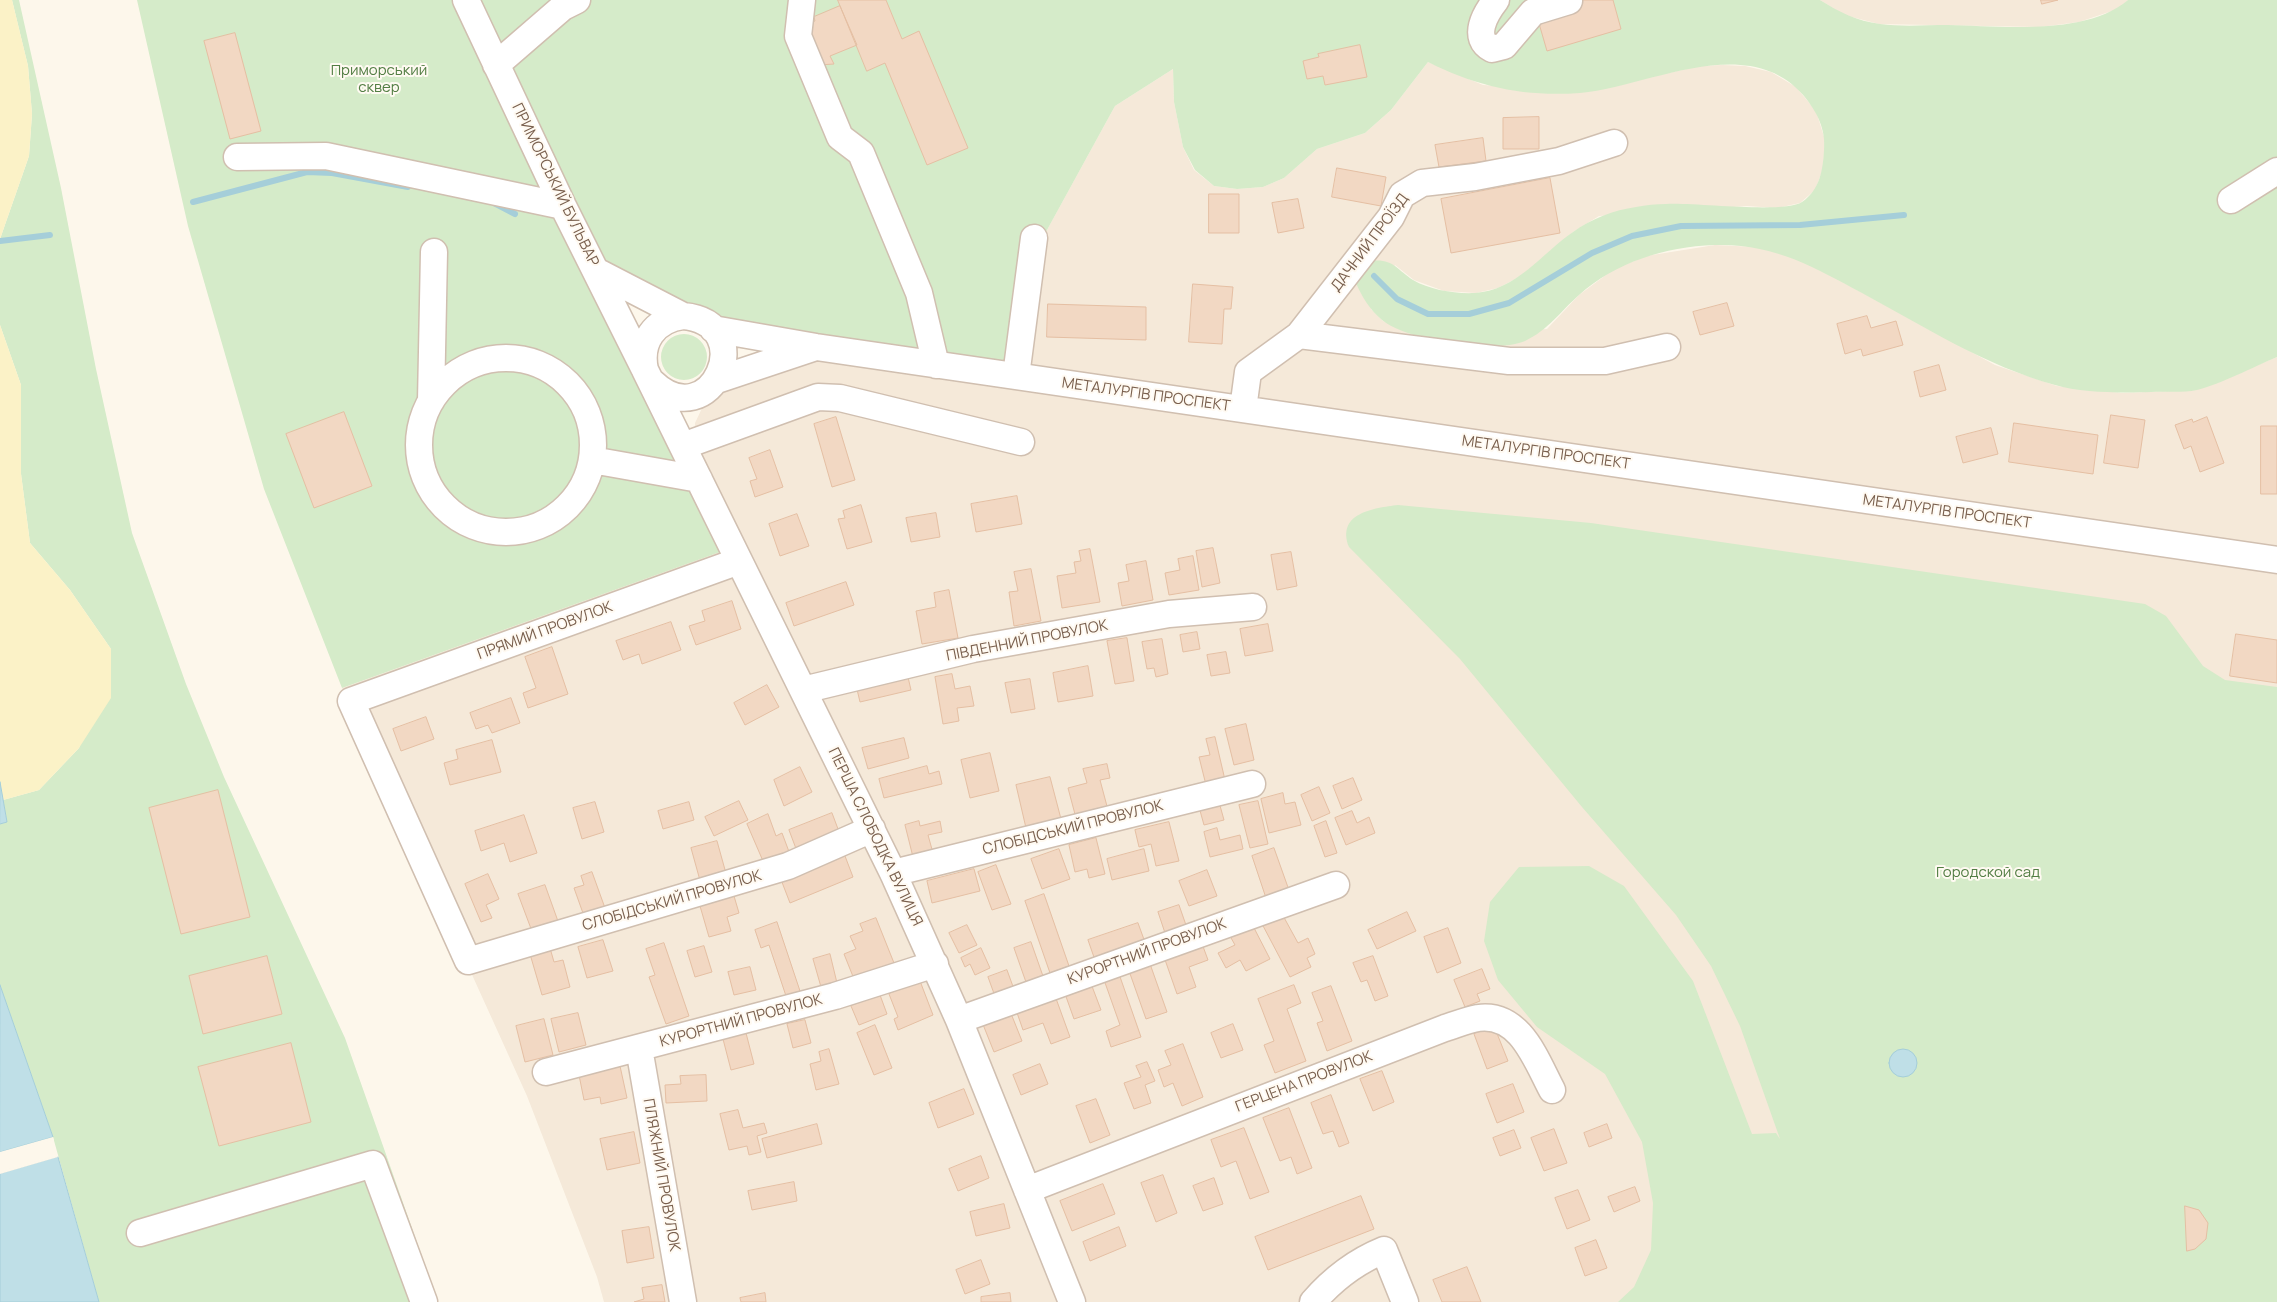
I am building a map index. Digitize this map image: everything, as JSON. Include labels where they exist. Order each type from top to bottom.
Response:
[{"type":"street","name":"ПРИМОРСЬКИЙ БУЛЬВАР","points":[[466,0],[564,206],[648,376]]},
{"type":"street","points":[[496,64],[563,7],[577,0]]},
{"type":"street","points":[[802,0],[798,36],[840,136],[861,153],[919,293],[936,365]]},
{"type":"street","points":[[1496,0],[1487,14],[1480,34],[1482,40],[1492,49],[1504,46],[1533,12],[1568,1]]},
{"type":"street","name":"ДАЧНИЙ ПРОЇЗД","points":[[1243,409],[1248,372],[1299,335],[1391,217],[1402,195],[1422,183],[1475,177],[1559,161],[1614,143]]},
{"type":"street","points":[[237,157],[326,156],[564,206]]},
{"type":"street","points":[[2231,200],[2277,171]]},
{"type":"street","points":[[1016,376],[1034,238]]},
{"type":"street","points":[[431,401],[452,377],[479,362],[510,358],[541,365],[567,382],[584,405],[593,432],[592,460],[583,487],[566,510],[542,525],[512,533],[480,529],[453,515],[432,491],[420,462],[420,430],[431,401],[434,252]]},
{"type":"street","points":[[596,271],[683,316],[699,320],[713,329],[722,343],[724,358],[721,374],[716,380],[704,392],[695,396],[676,397],[667,394],[648,376],[643,353],[648,337],[653,330],[666,320],[683,316]]},
{"type":"street","name":"МЕТАЛУРГІВ ПРОСПЕКТ","points":[[713,329],[936,365],[2277,560]]},
{"type":"street","points":[[1299,335],[1509,361],[1605,361],[1668,347]]},
{"type":"street","points":[[716,380],[816,347]]},
{"type":"street","name":"ПЕРША СЛОБОДКА ВУЛИЦЯ","points":[[648,376],[872,829],[935,964],[1072,1302]]},
{"type":"street","points":[[680,440],[695,396]]},
{"type":"street","points":[[680,440],[818,397],[840,398],[1021,442]]},
{"type":"street","points":[[592,460],[699,479]]},
{"type":"street","name":"ПРЯМИЙ ПРОВУЛОК","points":[[468,961],[351,700],[739,561]]},
{"type":"street","name":"ПІВДЕННИЙ ПРОВУЛОК","points":[[804,690],[973,649],[1169,614],[1253,607]]},
{"type":"street","name":"СЛОБІДСЬКИЙ ПРОВУЛОК","points":[[893,873],[1252,784]]},
{"type":"street","name":"СЛОБІДСЬКИЙ ПРОВУЛОК","points":[[468,961],[788,866],[872,829]]},
{"type":"street","name":"КУРОРТНИЙ ПРОВУЛОК","points":[[959,1020],[1336,885]]},
{"type":"street","name":"КУРОРТНИЙ ПРОВУЛОК","points":[[546,1072],[835,996],[935,964]]},
{"type":"street","name":"ГЕРЦЕНА ПРОВУЛОК","points":[[1027,1190],[1444,1028],[1479,1018],[1503,1021],[1523,1036],[1552,1090]]},
{"type":"street","name":"ПЛЯЖНИЙ ПРОВУЛОК","points":[[639,1048],[683,1302]]},
{"type":"street","points":[[140,1233],[373,1164],[424,1302]]},
{"type":"street","points":[[1313,1302],[1322,1292],[1364,1258],[1384,1250],[1404,1302]]},
{"type":"shaded area","points":[[1820,0],[2128,0],[2118,9],[2079,22],[2040,27],[1879,24],[1844,15]]},
{"type":"shaded area","points":[[1428,62],[1483,85],[1582,92],[1700,66],[1745,66],[1771,72],[1796,87],[1816,111],[1825,140],[1823,169],[1815,190],[1800,203],[1777,208],[1747,206],[1599,216],[1573,232],[1527,273],[1498,288],[1476,293],[1444,291],[1414,280],[1395,265],[1371,309],[1383,321],[1423,338],[1547,329],[1579,295],[1614,269],[1646,256],[1715,245],[1755,247],[1784,253],[1815,267],[1995,365],[2057,386],[2122,393],[2196,390],[2277,357],[2277,549],[1024,368],[1041,241],[1115,106],[1173,69],[1174,102],[1183,147],[1194,170],[1214,186],[1237,189],[1263,187],[1284,178],[1317,149],[1365,133],[1391,110]]},
{"type":"shaded area","points":[[817,356],[2277,569],[2277,1302],[604,1302],[597,1277],[527,1096],[342,688],[741,544],[694,442],[695,423],[704,404],[723,390]]},
{"type":"green space","points":[[12,0],[19,0],[61,188],[96,369],[132,533],[186,684],[224,777],[345,1038],[438,1302],[99,1302],[53,1137],[0,985],[0,824],[7,822],[3,800],[39,790],[79,748],[111,649],[70,590],[30,543],[21,474],[21,385],[0,325],[0,239],[29,156],[32,114],[28,66]]},
{"type":"green space","name":"Приморський сквер","points":[[137,0],[452,0],[552,212],[720,552],[342,688],[264,489],[188,226]]},
{"type":"green space","points":[[480,0],[1820,0],[1848,15],[1880,24],[2017,27],[2067,24],[2090,19],[2110,11],[2128,0],[2277,0],[2277,357],[2216,384],[2192,391],[2115,392],[2066,388],[2029,377],[1980,357],[1809,265],[1774,252],[1735,245],[1696,246],[1677,249],[1642,258],[1625,265],[1593,283],[1533,337],[1511,345],[1473,346],[1411,334],[1382,320],[1367,303],[1356,283],[1370,261],[1384,261],[1394,265],[1413,280],[1435,289],[1459,293],[1475,293],[1504,285],[1528,270],[1580,227],[1619,210],[1658,204],[1777,207],[1802,202],[1817,185],[1823,164],[1824,135],[1817,115],[1804,96],[1781,77],[1755,67],[1726,64],[1666,74],[1607,89],[1559,94],[1520,92],[1483,84],[1428,62],[1391,110],[1365,133],[1317,149],[1284,178],[1263,187],[1237,189],[1214,186],[1195,170],[1183,147],[1174,102],[1173,69],[1115,106],[1041,241],[1024,368],[718,321],[605,265]]},
{"type":"green space","points":[[680,334],[688,334],[697,338],[703,344],[707,357],[703,370],[697,376],[688,380],[680,380],[671,376],[665,370],[661,361],[661,353],[665,344],[671,338]]},
{"type":"green space","name":"Городской сад","points":[[1398,505],[1591,523],[2145,604],[2166,616],[2203,666],[2225,680],[2277,687],[2277,1302],[1618,1302],[1634,1287],[1651,1250],[1653,1203],[1642,1142],[1605,1074],[1537,1027],[1498,980],[1484,941],[1490,902],[1519,867],[1589,866],[1624,886],[1693,981],[1752,1134],[1776,1133],[1780,1139],[1740,1026],[1711,966],[1676,915],[1582,807],[1460,659],[1349,547],[1346,536],[1352,520],[1360,514],[1378,508]]},
{"type":"sand","points":[[0,0],[12,0],[28,66],[32,114],[29,156],[0,239]]},
{"type":"sand","points":[[0,325],[21,385],[21,474],[30,543],[70,590],[111,649],[111,698],[79,748],[39,790],[3,800],[0,782]]},
{"type":"water","points":[[0,782],[7,822],[0,824]]},
{"type":"water","points":[[0,985],[53,1137],[0,1152]]},
{"type":"water","points":[[1903,1049],[1913,1053],[1917,1063],[1913,1073],[1903,1077],[1893,1073],[1889,1063],[1893,1053]]},
{"type":"water","points":[[58,1157],[99,1302],[0,1302],[0,1174]]},
{"type":"pier","points":[[53,1137],[54,1140],[0,1155],[0,1152]]},
{"type":"pier","points":[[57,1155],[58,1157],[0,1174],[0,1171]]},
{"type":"building","points":[[838,0],[886,0],[902,39],[919,31],[968,148],[927,165],[885,63],[867,71]]},
{"type":"building","points":[[1578,0],[1613,0],[1621,29],[1547,51],[1538,20],[1580,8]]},
{"type":"building","points":[[2041,0],[2058,0],[2042,4]]},
{"type":"building","points":[[840,6],[857,45],[830,56],[834,64],[819,65],[807,24],[815,21],[814,17]]},
{"type":"building","points":[[235,33],[261,131],[230,139],[204,41]]},
{"type":"building","points":[[1360,45],[1367,77],[1325,85],[1323,76],[1307,79],[1303,61],[1319,57],[1318,54]]},
{"type":"building","points":[[1539,117],[1539,149],[1503,149],[1503,118]]},
{"type":"building","points":[[1483,138],[1486,161],[1439,167],[1435,145]]},
{"type":"building","points":[[1337,168],[1386,177],[1381,206],[1332,197]]},
{"type":"building","points":[[1550,178],[1560,233],[1451,253],[1441,199]]},
{"type":"building","points":[[1209,194],[1239,194],[1239,233],[1209,233]]},
{"type":"building","points":[[1298,199],[1304,228],[1278,233],[1272,203]]},
{"type":"building","points":[[1193,284],[1233,287],[1231,309],[1224,309],[1222,344],[1189,342]]},
{"type":"building","points":[[1727,303],[1734,326],[1700,335],[1693,312]]},
{"type":"building","points":[[1048,304],[1146,307],[1146,340],[1047,337]]},
{"type":"building","points":[[1867,316],[1871,328],[1896,321],[1903,345],[1863,356],[1861,349],[1845,354],[1837,324]]},
{"type":"building","points":[[1939,365],[1946,390],[1920,397],[1914,372]]},
{"type":"building","points":[[344,412],[372,486],[314,508],[286,434]]},
{"type":"building","points":[[2111,415],[2145,420],[2138,468],[2104,463]]},
{"type":"building","points":[[836,417],[855,480],[832,487],[814,424]]},
{"type":"building","points":[[2207,417],[2224,463],[2200,472],[2191,446],[2184,449],[2175,425],[2192,419],[2193,422]]},
{"type":"building","points":[[2014,423],[2098,435],[2093,474],[2009,462]]},
{"type":"building","points":[[2261,426],[2277,426],[2277,494],[2261,494]]},
{"type":"building","points":[[1991,428],[1998,454],[1963,463],[1956,437]]},
{"type":"building","points":[[770,450],[783,487],[755,497],[750,481],[757,479],[749,458]]},
{"type":"building","points":[[1017,496],[1022,524],[976,532],[971,504]]},
{"type":"building","points":[[861,505],[872,542],[847,549],[838,519],[845,518],[843,511]]},
{"type":"building","points":[[936,513],[940,537],[911,542],[906,518]]},
{"type":"building","points":[[797,514],[809,546],[780,556],[769,524]]},
{"type":"building","points":[[1213,548],[1220,583],[1202,587],[1196,551]]},
{"type":"building","points":[[1090,549],[1100,602],[1062,608],[1057,576],[1076,573],[1074,562],[1081,561],[1079,551]]},
{"type":"building","points":[[1291,552],[1297,586],[1277,590],[1271,555]]},
{"type":"building","points":[[1193,556],[1199,590],[1169,595],[1165,573],[1180,570],[1178,559]]},
{"type":"building","points":[[1146,561],[1153,600],[1122,606],[1118,583],[1129,581],[1126,565]]},
{"type":"building","points":[[1031,569],[1041,621],[1014,626],[1009,592],[1018,591],[1014,572]]},
{"type":"building","points":[[846,582],[854,605],[794,626],[786,603]]},
{"type":"building","points":[[949,590],[958,638],[922,644],[916,611],[936,607],[934,593]]},
{"type":"building","points":[[732,601],[741,629],[696,645],[689,626],[705,621],[702,611]]},
{"type":"building","points":[[671,622],[681,650],[642,664],[639,654],[623,660],[616,641]]},
{"type":"building","points":[[1268,624],[1273,651],[1245,656],[1240,629]]},
{"type":"building","points":[[1197,632],[1200,649],[1183,652],[1180,635]]},
{"type":"building","points":[[2236,634],[2277,640],[2277,683],[2230,676]]},
{"type":"building","points":[[1127,638],[1134,681],[1115,684],[1107,641]]},
{"type":"building","points":[[1162,639],[1168,674],[1156,677],[1154,668],[1147,669],[1142,642]]},
{"type":"building","points":[[552,647],[568,694],[528,708],[523,693],[536,688],[525,657]]},
{"type":"building","points":[[1226,652],[1230,673],[1211,676],[1207,655]]},
{"type":"building","points":[[1088,666],[1093,696],[1058,702],[1053,673]]},
{"type":"building","points":[[907,673],[911,690],[860,702],[856,685]]},
{"type":"building","points":[[952,674],[955,689],[970,686],[974,706],[957,708],[959,721],[943,724],[935,677]]},
{"type":"building","points":[[1030,679],[1035,709],[1011,713],[1005,683]]},
{"type":"building","points":[[767,685],[779,707],[745,725],[734,703]]},
{"type":"building","points":[[511,698],[520,723],[492,733],[488,725],[476,729],[470,713]]},
{"type":"building","points":[[426,717],[434,739],[401,751],[393,729]]},
{"type":"building","points":[[1246,724],[1254,760],[1234,765],[1225,729]]},
{"type":"building","points":[[1215,737],[1225,780],[1206,785],[1199,757],[1210,755],[1206,739]]},
{"type":"building","points":[[904,738],[909,758],[868,769],[862,748]]},
{"type":"building","points":[[492,740],[501,772],[450,785],[444,763],[458,759],[456,750]]},
{"type":"building","points":[[990,753],[999,791],[970,798],[961,760]]},
{"type":"building","points":[[1107,764],[1110,778],[1100,780],[1108,810],[1076,818],[1068,788],[1087,783],[1083,769]]},
{"type":"building","points":[[927,766],[929,774],[939,771],[942,784],[884,798],[879,779]]},
{"type":"building","points":[[800,767],[812,792],[784,806],[774,780]]},
{"type":"building","points":[[1050,777],[1061,819],[1026,828],[1016,785]]},
{"type":"building","points":[[1353,778],[1362,800],[1342,809],[1333,786]]},
{"type":"building","points":[[1319,787],[1330,813],[1312,821],[1301,795]]},
{"type":"building","points":[[218,790],[250,917],[181,934],[149,808]]},
{"type":"building","points":[[1283,793],[1285,804],[1295,802],[1301,825],[1269,833],[1261,799]]},
{"type":"building","points":[[739,801],[748,820],[714,836],[705,817]]},
{"type":"building","points":[[1258,801],[1268,844],[1250,848],[1239,805]]},
{"type":"building","points":[[595,802],[604,832],[582,839],[573,808]]},
{"type":"building","points":[[689,802],[694,820],[663,829],[658,811]]},
{"type":"building","points":[[1219,802],[1224,820],[1204,825],[1199,807]]},
{"type":"building","points":[[1352,811],[1357,823],[1369,817],[1375,833],[1346,845],[1335,818]]},
{"type":"building","points":[[832,813],[841,837],[798,854],[789,830]]},
{"type":"building","points":[[768,814],[776,836],[782,833],[791,857],[766,868],[747,824]]},
{"type":"building","points":[[524,815],[537,853],[510,862],[504,843],[481,851],[475,831]]},
{"type":"building","points":[[919,821],[920,826],[940,821],[942,832],[928,835],[933,853],[913,857],[905,825]]},
{"type":"building","points":[[1326,821],[1337,853],[1325,857],[1314,826]]},
{"type":"building","points":[[1169,822],[1179,861],[1156,866],[1151,844],[1139,847],[1135,830]]},
{"type":"building","points":[[1217,828],[1220,840],[1240,835],[1243,849],[1210,857],[1204,832]]},
{"type":"building","points":[[1096,838],[1105,874],[1089,878],[1087,869],[1075,872],[1069,845]]},
{"type":"building","points":[[717,841],[727,877],[701,884],[691,848]]},
{"type":"building","points":[[1274,848],[1290,893],[1267,901],[1252,856]]},
{"type":"building","points":[[1059,849],[1070,879],[1042,889],[1031,859]]},
{"type":"building","points":[[1144,849],[1149,871],[1112,880],[1107,859]]},
{"type":"building","points":[[845,856],[853,877],[790,903],[780,877]]},
{"type":"building","points":[[996,865],[1011,904],[992,910],[978,872]]},
{"type":"building","points":[[974,869],[980,891],[932,903],[927,881]]},
{"type":"building","points":[[1207,870],[1217,896],[1189,906],[1179,881]]},
{"type":"building","points":[[592,872],[605,908],[584,916],[574,888],[584,885],[581,876]]},
{"type":"building","points":[[488,874],[499,899],[486,905],[492,918],[481,922],[465,884]]},
{"type":"building","points":[[545,885],[559,924],[533,934],[518,894]]},
{"type":"building","points":[[1044,894],[1069,966],[1050,973],[1025,901]]},
{"type":"building","points":[[734,896],[739,913],[727,917],[731,931],[709,937],[700,906]]},
{"type":"building","points":[[1179,905],[1187,928],[1166,936],[1158,912]]},
{"type":"building","points":[[1281,912],[1298,943],[1308,938],[1315,954],[1307,958],[1311,967],[1290,977],[1261,922]]},
{"type":"building","points":[[1407,912],[1416,931],[1377,949],[1368,930]]},
{"type":"building","points":[[876,918],[894,963],[854,979],[844,954],[856,949],[850,936],[863,931],[860,924]]},
{"type":"building","points":[[777,922],[800,991],[786,996],[769,945],[761,948],[755,930]]},
{"type":"building","points":[[1138,923],[1146,945],[1096,963],[1088,940]]},
{"type":"building","points":[[1252,924],[1270,959],[1246,971],[1240,960],[1226,968],[1218,953],[1235,945],[1230,936]]},
{"type":"building","points":[[967,925],[977,945],[959,953],[949,933]]},
{"type":"building","points":[[1448,928],[1461,963],[1437,973],[1424,937]]},
{"type":"building","points":[[603,940],[613,971],[587,978],[578,947]]},
{"type":"building","points":[[1201,941],[1208,960],[1189,967],[1196,987],[1177,994],[1163,954]]},
{"type":"building","points":[[1031,942],[1044,979],[1027,985],[1014,948]]},
{"type":"building","points":[[664,943],[689,1016],[666,1024],[649,977],[655,975],[646,949]]},
{"type":"building","points":[[704,946],[712,972],[695,977],[687,951]]},
{"type":"building","points":[[550,948],[554,962],[563,960],[570,987],[542,995],[530,954]]},
{"type":"building","points":[[981,948],[990,968],[975,975],[970,964],[965,967],[961,958]]},
{"type":"building","points":[[830,954],[837,983],[821,987],[813,959]]},
{"type":"building","points":[[267,956],[282,1014],[203,1034],[189,976]]},
{"type":"building","points":[[1373,956],[1388,996],[1375,1001],[1367,980],[1361,982],[1353,963]]},
{"type":"building","points":[[1149,961],[1167,1012],[1146,1019],[1128,968]]},
{"type":"building","points":[[750,967],[756,990],[734,995],[728,972]]},
{"type":"building","points":[[1482,969],[1490,989],[1477,994],[1480,1001],[1465,1007],[1454,980]]},
{"type":"building","points":[[1007,970],[1015,992],[996,999],[988,977]]},
{"type":"building","points":[[1118,971],[1141,1037],[1111,1047],[1106,1031],[1120,1025],[1103,977]]},
{"type":"building","points":[[920,981],[933,1015],[898,1030],[894,1019],[898,1017],[889,994]]},
{"type":"building","points":[[1090,981],[1101,1010],[1074,1019],[1064,991]]},
{"type":"building","points":[[1294,985],[1301,1003],[1287,1009],[1306,1061],[1275,1073],[1264,1045],[1274,1041],[1258,999]]},
{"type":"building","points":[[1331,986],[1352,1041],[1327,1051],[1317,1023],[1323,1021],[1312,993]]},
{"type":"building","points":[[1054,993],[1070,1037],[1051,1044],[1043,1023],[1023,1030],[1015,1007]]},
{"type":"building","points":[[880,995],[887,1014],[859,1025],[851,1006]]},
{"type":"building","points":[[1010,1011],[1022,1041],[994,1052],[982,1022]]},
{"type":"building","points":[[578,1013],[586,1045],[559,1052],[551,1019]]},
{"type":"building","points":[[544,1019],[553,1055],[525,1062],[516,1026]]},
{"type":"building","points":[[805,1020],[811,1043],[793,1048],[787,1024]]},
{"type":"building","points":[[1233,1024],[1243,1050],[1221,1058],[1211,1033]]},
{"type":"building","points":[[875,1025],[892,1068],[874,1075],[857,1033]]},
{"type":"building","points":[[1494,1026],[1508,1061],[1487,1069],[1474,1034]]},
{"type":"building","points":[[746,1033],[754,1064],[731,1070],[723,1039]]},
{"type":"building","points":[[291,1043],[311,1122],[219,1146],[198,1067]]},
{"type":"building","points":[[1183,1044],[1203,1097],[1182,1106],[1173,1083],[1164,1087],[1158,1070],[1171,1065],[1165,1051]]},
{"type":"building","points":[[829,1049],[839,1084],[816,1090],[810,1064],[821,1061],[819,1052]]},
{"type":"building","points":[[1147,1062],[1155,1081],[1145,1085],[1151,1103],[1134,1109],[1124,1083],[1141,1077],[1136,1066]]},
{"type":"building","points":[[1040,1064],[1048,1084],[1021,1095],[1013,1075]]},
{"type":"building","points":[[620,1066],[627,1098],[601,1104],[600,1097],[584,1100],[579,1075]]},
{"type":"building","points":[[1382,1071],[1394,1102],[1373,1111],[1360,1079]]},
{"type":"building","points":[[706,1075],[707,1101],[666,1103],[665,1085],[681,1084],[680,1076]]},
{"type":"building","points":[[1513,1084],[1524,1112],[1497,1123],[1486,1094]]},
{"type":"building","points":[[964,1089],[974,1114],[938,1128],[929,1103]]},
{"type":"building","points":[[1331,1095],[1349,1143],[1339,1147],[1333,1131],[1323,1134],[1311,1103]]},
{"type":"building","points":[[1096,1099],[1110,1135],[1090,1143],[1076,1106]]},
{"type":"building","points":[[1289,1108],[1312,1168],[1297,1174],[1291,1157],[1280,1161],[1263,1118]]},
{"type":"building","points":[[738,1110],[743,1128],[764,1123],[767,1133],[757,1136],[761,1152],[749,1155],[747,1146],[729,1150],[720,1114]]},
{"type":"building","points":[[817,1124],[822,1144],[767,1158],[762,1139]]},
{"type":"building","points":[[1607,1124],[1612,1138],[1589,1147],[1584,1133]]},
{"type":"building","points":[[1244,1128],[1269,1192],[1250,1199],[1236,1161],[1221,1167],[1211,1140]]},
{"type":"building","points":[[1554,1129],[1567,1163],[1544,1171],[1531,1138]]},
{"type":"building","points":[[1514,1130],[1521,1148],[1500,1156],[1493,1138]]},
{"type":"building","points":[[634,1132],[640,1163],[607,1170],[600,1139]]},
{"type":"building","points":[[981,1156],[989,1178],[958,1191],[949,1169]]},
{"type":"building","points":[[1163,1175],[1177,1213],[1156,1222],[1141,1183]]},
{"type":"building","points":[[1214,1178],[1223,1204],[1203,1211],[1193,1186]]},
{"type":"building","points":[[794,1182],[797,1201],[752,1210],[748,1191]]},
{"type":"building","points":[[1103,1184],[1115,1214],[1072,1231],[1060,1201]]},
{"type":"building","points":[[1635,1187],[1640,1201],[1614,1212],[1608,1197]]},
{"type":"building","points":[[1578,1190],[1590,1220],[1567,1229],[1555,1198]]},
{"type":"building","points":[[1361,1196],[1374,1229],[1268,1270],[1255,1237]]},
{"type":"building","points":[[1004,1204],[1010,1228],[976,1236],[970,1212]]},
{"type":"building","points":[[2185,1206],[2199,1210],[2208,1223],[2206,1239],[2195,1249],[2187,1251]]},
{"type":"building","points":[[649,1227],[654,1258],[627,1263],[622,1231]]},
{"type":"building","points":[[1119,1227],[1126,1246],[1090,1261],[1083,1242]]},
{"type":"building","points":[[1596,1240],[1607,1268],[1585,1276],[1575,1248]]},
{"type":"building","points":[[981,1260],[990,1284],[965,1294],[956,1270]]},
{"type":"building","points":[[1467,1267],[1481,1302],[1442,1302],[1433,1280]]},
{"type":"building","points":[[662,1285],[665,1302],[634,1302],[644,1299],[642,1288]]},
{"type":"building","points":[[765,1293],[766,1302],[741,1302],[740,1298]]},
{"type":"building","points":[[1010,1293],[1011,1302],[981,1302],[981,1297]]},
{"type":"waterway","points":[[193,202],[307,172],[332,173],[408,187]]},
{"type":"waterway","points":[[494,203],[515,214]]},
{"type":"waterway","points":[[1374,276],[1397,299],[1428,314],[1469,314],[1509,303],[1592,253],[1632,236],[1681,226],[1800,225],[1904,215]]},
{"type":"waterway","points":[[0,241],[50,235]]}]
